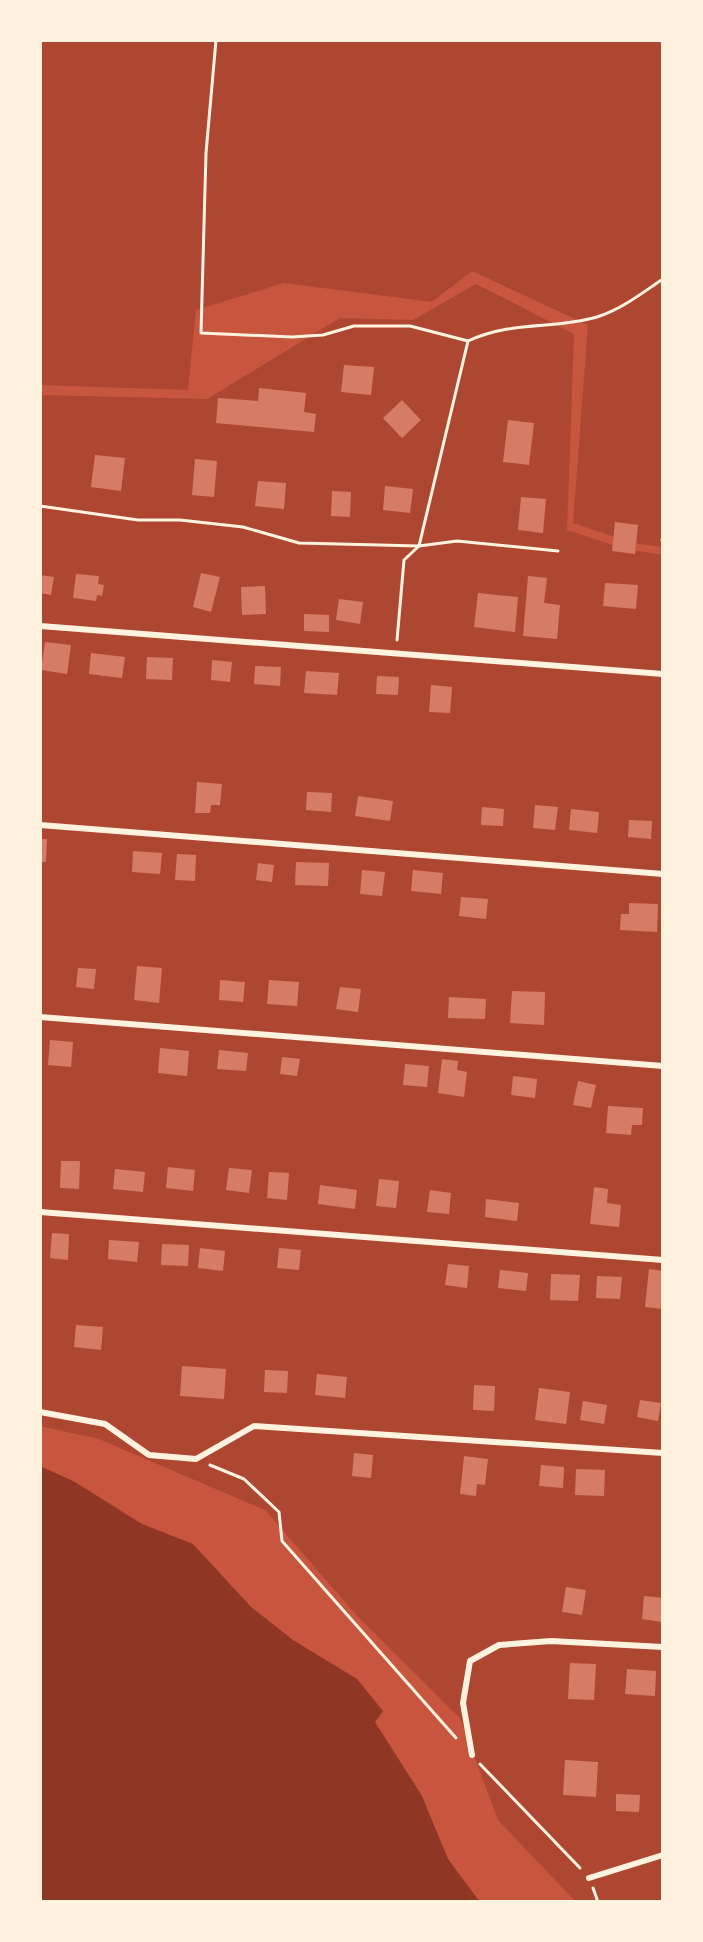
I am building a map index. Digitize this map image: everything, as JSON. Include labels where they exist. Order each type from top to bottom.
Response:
[{"type":"lane","points":[[40,626],[663,674]]},
{"type":"lane","points":[[40,825],[663,874]]},
{"type":"lane","points":[[40,1017],[663,1066]]},
{"type":"lane","points":[[40,1212],[663,1260]]},
{"type":"lane","points":[[40,1412],[105,1424],[149,1455],[196,1459],[254,1426],[663,1453]]},
{"type":"lane","points":[[472,1755],[463,1703],[470,1661],[499,1645],[551,1641],[663,1647]]},
{"type":"lane","points":[[589,1878],[663,1855]]},
{"type":"path","points":[[216,40],[206,153],[201,333],[292,337],[323,335],[354,326],[410,326],[468,341],[494,329],[596,317],[624,305],[663,279]]},
{"type":"path","points":[[395,655],[404,560],[419,546],[468,341]]},
{"type":"path","points":[[40,506],[138,520],[180,520],[243,527],[299,543],[419,546],[457,541],[558,551]]},
{"type":"path","points":[[196,1459],[244,1479],[279,1512],[282,1541],[472,1755],[589,1878],[598,1902]]},
{"type":"shaded area","points":[[40,40],[663,40],[663,547],[632,543],[573,523],[588,325],[472,271],[432,302],[284,283],[196,310],[188,390],[40,385]]},
{"type":"shaded area","points":[[476,284],[574,334],[567,530],[625,549],[663,555],[663,1902],[576,1902],[498,1820],[460,1718],[358,1617],[265,1510],[99,1439],[40,1426],[40,395],[207,399],[340,318],[413,320]]},
{"type":"shaded area","points":[[40,1466],[75,1482],[142,1524],[193,1544],[251,1607],[293,1640],[357,1679],[383,1711],[375,1722],[422,1796],[448,1859],[480,1902],[40,1902]]},
{"type":"building","points":[[344,365],[374,367],[371,395],[341,392]]},
{"type":"building","points":[[259,388],[306,393],[304,412],[316,414],[314,432],[216,423],[218,398],[258,401]]},
{"type":"building","points":[[402,400],[421,420],[402,438],[383,418]]},
{"type":"building","points":[[508,420],[534,423],[529,465],[503,462]]},
{"type":"building","points":[[95,455],[125,458],[121,491],[91,487]]},
{"type":"building","points":[[195,459],[217,461],[214,497],[192,495]]},
{"type":"building","points":[[258,481],[286,483],[284,509],[255,506]]},
{"type":"building","points":[[385,486],[413,489],[410,513],[383,510]]},
{"type":"building","points":[[332,491],[351,492],[350,517],[331,516]]},
{"type":"building","points":[[521,497],[546,499],[543,533],[518,530]]},
{"type":"building","points":[[615,522],[638,525],[635,554],[612,551]]},
{"type":"building","points":[[201,573],[220,577],[211,612],[193,607]]},
{"type":"building","points":[[76,574],[99,576],[98,584],[104,585],[102,596],[97,595],[96,601],[73,598]]},
{"type":"building","points":[[40,575],[54,577],[51,595],[40,593]]},
{"type":"building","points":[[528,576],[547,578],[544,603],[560,605],[557,639],[523,636]]},
{"type":"building","points":[[605,583],[638,585],[636,609],[603,606]]},
{"type":"building","points":[[265,586],[266,614],[242,615],[241,587]]},
{"type":"building","points":[[478,593],[518,597],[515,632],[474,627]]},
{"type":"building","points":[[339,599],[363,602],[360,624],[336,620]]},
{"type":"building","points":[[304,614],[329,615],[329,632],[304,631]]},
{"type":"building","points":[[45,642],[71,645],[67,674],[41,670]]},
{"type":"building","points":[[91,653],[125,657],[122,678],[89,674]]},
{"type":"building","points":[[147,657],[173,658],[172,680],[146,679]]},
{"type":"building","points":[[212,660],[232,662],[230,682],[211,680]]},
{"type":"building","points":[[255,666],[281,667],[280,686],[254,684]]},
{"type":"building","points":[[306,671],[339,673],[337,695],[304,693]]},
{"type":"building","points":[[377,676],[399,677],[398,695],[376,694]]},
{"type":"building","points":[[431,685],[452,687],[450,713],[429,712]]},
{"type":"building","points":[[197,782],[222,784],[220,805],[211,805],[210,813],[195,813]]},
{"type":"building","points":[[307,792],[332,793],[331,812],[306,810]]},
{"type":"building","points":[[358,796],[393,801],[390,821],[355,816]]},
{"type":"building","points":[[535,805],[558,807],[555,830],[533,828]]},
{"type":"building","points":[[482,807],[504,809],[503,826],[481,825]]},
{"type":"building","points":[[571,809],[599,812],[597,833],[569,830]]},
{"type":"building","points":[[629,820],[652,821],[651,839],[628,837]]},
{"type":"building","points":[[40,839],[47,839],[46,862],[40,862]]},
{"type":"building","points":[[133,851],[162,853],[160,874],[132,872]]},
{"type":"building","points":[[177,854],[196,855],[195,881],[175,880]]},
{"type":"building","points":[[296,862],[329,863],[328,886],[295,885]]},
{"type":"building","points":[[258,863],[274,865],[272,882],[256,880]]},
{"type":"building","points":[[362,870],[385,872],[382,896],[360,894]]},
{"type":"building","points":[[413,870],[443,873],[441,894],[411,891]]},
{"type":"building","points":[[461,897],[488,899],[486,919],[459,916]]},
{"type":"building","points":[[629,903],[658,904],[657,932],[620,930],[621,914],[629,914]]},
{"type":"building","points":[[137,966],[162,968],[159,1003],[134,1000]]},
{"type":"building","points":[[78,968],[96,969],[94,989],[76,987]]},
{"type":"building","points":[[220,980],[245,982],[243,1002],[219,1000]]},
{"type":"building","points":[[269,980],[299,982],[297,1006],[267,1004]]},
{"type":"building","points":[[340,987],[361,989],[358,1012],[336,1009]]},
{"type":"building","points":[[512,991],[545,992],[544,1025],[510,1023]]},
{"type":"building","points":[[449,997],[486,999],[485,1019],[448,1018]]},
{"type":"building","points":[[50,1040],[73,1042],[71,1067],[48,1065]]},
{"type":"building","points":[[160,1048],[189,1051],[187,1076],[158,1073]]},
{"type":"building","points":[[219,1050],[248,1053],[246,1071],[217,1069]]},
{"type":"building","points":[[282,1057],[300,1059],[297,1076],[280,1074]]},
{"type":"building","points":[[442,1059],[458,1061],[457,1070],[467,1072],[464,1097],[438,1093]]},
{"type":"building","points":[[405,1064],[429,1066],[427,1087],[403,1085]]},
{"type":"building","points":[[513,1076],[537,1079],[535,1098],[511,1095]]},
{"type":"building","points":[[578,1081],[596,1085],[591,1108],[573,1105]]},
{"type":"building","points":[[608,1106],[643,1108],[642,1125],[632,1125],[631,1135],[606,1133]]},
{"type":"building","points":[[61,1161],[80,1161],[79,1189],[60,1188]]},
{"type":"building","points":[[168,1167],[195,1170],[193,1191],[166,1188]]},
{"type":"building","points":[[229,1168],[252,1170],[249,1193],[226,1190]]},
{"type":"building","points":[[115,1169],[145,1172],[143,1192],[113,1189]]},
{"type":"building","points":[[269,1172],[289,1173],[287,1200],[267,1198]]},
{"type":"building","points":[[379,1179],[399,1181],[396,1208],[376,1206]]},
{"type":"building","points":[[320,1185],[357,1190],[355,1209],[318,1204]]},
{"type":"building","points":[[594,1187],[608,1189],[607,1203],[621,1205],[619,1227],[590,1224]]},
{"type":"building","points":[[430,1190],[451,1193],[449,1214],[427,1212]]},
{"type":"building","points":[[486,1199],[519,1203],[517,1221],[485,1217]]},
{"type":"building","points":[[52,1233],[69,1234],[68,1260],[50,1258]]},
{"type":"building","points":[[109,1240],[139,1242],[137,1262],[108,1259]]},
{"type":"building","points":[[162,1244],[189,1245],[188,1266],[161,1265]]},
{"type":"building","points":[[200,1248],[225,1251],[223,1271],[198,1268]]},
{"type":"building","points":[[279,1248],[301,1250],[299,1270],[277,1268]]},
{"type":"building","points":[[448,1264],[469,1266],[467,1288],[445,1285]]},
{"type":"building","points":[[649,1269],[663,1271],[663,1309],[645,1307]]},
{"type":"building","points":[[500,1270],[528,1273],[526,1291],[498,1288]]},
{"type":"building","points":[[551,1274],[580,1275],[578,1301],[550,1300]]},
{"type":"building","points":[[597,1276],[622,1277],[620,1299],[596,1298]]},
{"type":"building","points":[[76,1325],[103,1327],[101,1350],[74,1347]]},
{"type":"building","points":[[182,1366],[226,1369],[224,1399],[180,1396]]},
{"type":"building","points":[[265,1370],[288,1371],[287,1393],[264,1392]]},
{"type":"building","points":[[317,1374],[347,1377],[345,1398],[315,1395]]},
{"type":"building","points":[[474,1385],[495,1386],[494,1411],[473,1410]]},
{"type":"building","points":[[539,1388],[570,1392],[566,1424],[535,1420]]},
{"type":"building","points":[[640,1400],[661,1403],[658,1421],[637,1417]]},
{"type":"building","points":[[583,1401],[607,1405],[604,1424],[580,1420]]},
{"type":"building","points":[[354,1453],[373,1455],[371,1478],[352,1476]]},
{"type":"building","points":[[464,1456],[488,1459],[485,1485],[477,1484],[476,1496],[460,1494]]},
{"type":"building","points":[[541,1465],[564,1467],[563,1488],[539,1486]]},
{"type":"building","points":[[576,1469],[605,1470],[604,1496],[575,1495]]},
{"type":"building","points":[[566,1587],[586,1590],[582,1615],[562,1612]]},
{"type":"building","points":[[644,1596],[663,1598],[662,1622],[642,1619]]},
{"type":"building","points":[[570,1663],[596,1664],[594,1700],[568,1699]]},
{"type":"building","points":[[627,1669],[656,1671],[655,1696],[625,1694]]},
{"type":"building","points":[[565,1760],[598,1762],[596,1797],[563,1795]]},
{"type":"building","points":[[616,1794],[640,1795],[639,1812],[616,1811]]}]
